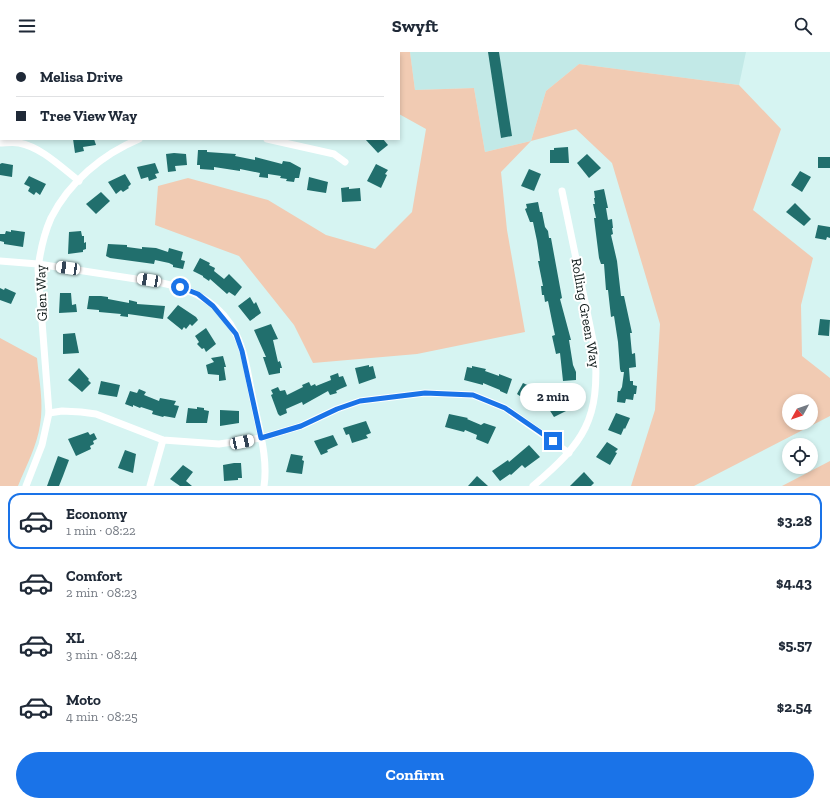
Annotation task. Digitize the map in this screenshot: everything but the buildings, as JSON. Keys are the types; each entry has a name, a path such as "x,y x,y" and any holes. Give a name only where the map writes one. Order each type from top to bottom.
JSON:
{"street":[{"name":"Glen Way","path":"26,486 42,445 49,413 38,264 41,249 51,218 66,195 78,181 88,170 119,148 137,140"},
{"path":"271,140 334,154 345,162"},
{"path":"0,143 19,143 37,150 56,162 78,181"},
{"name":"Rolling Green Way","path":"533,486 559,464 579,440 589,419 595,400 597,376 595,350 562,191"},
{"path":"0,261 38,264 162,282 198,294 213,306 236,334 242,351 261,438 266,475 264,486"},
{"path":"49,413 62,411 96,414 163,440 219,444 261,438 301,426 337,409 360,401 425,393 473,395 505,408 569,453"},
{"path":"150,486 163,440"}],"shaded area":[{"path":"400,52 410,52 415,90 474,88 485,152 531,141 501,172 507,230 525,332 417,354 313,363 294,325 239,256 155,225 158,186 188,178 268,200 326,235 375,249 412,212 426,129 400,115"},
{"path":"410,52 746,52 739,85 579,64 546,91 531,141 485,152 474,88 415,90"},
{"path":"579,64 739,85 781,129 753,210 813,258 801,305 802,356 830,378 830,416 818,422 818,394 782,394 782,430 803,430 787,438 782,438 782,441 694,486 631,486 655,410 660,324 612,163 576,129 531,141 546,91"},
{"path":"0,338 37,358 41,400 39,433 18,486 0,486"},
{"path":"830,461 830,486 782,486 805,474 818,474 818,467"}],"route":[{"path":"180,287 198,294 213,306 236,334 242,351 261,438 301,426 337,409 360,401 425,393 473,395 505,408 553,441"}]}
